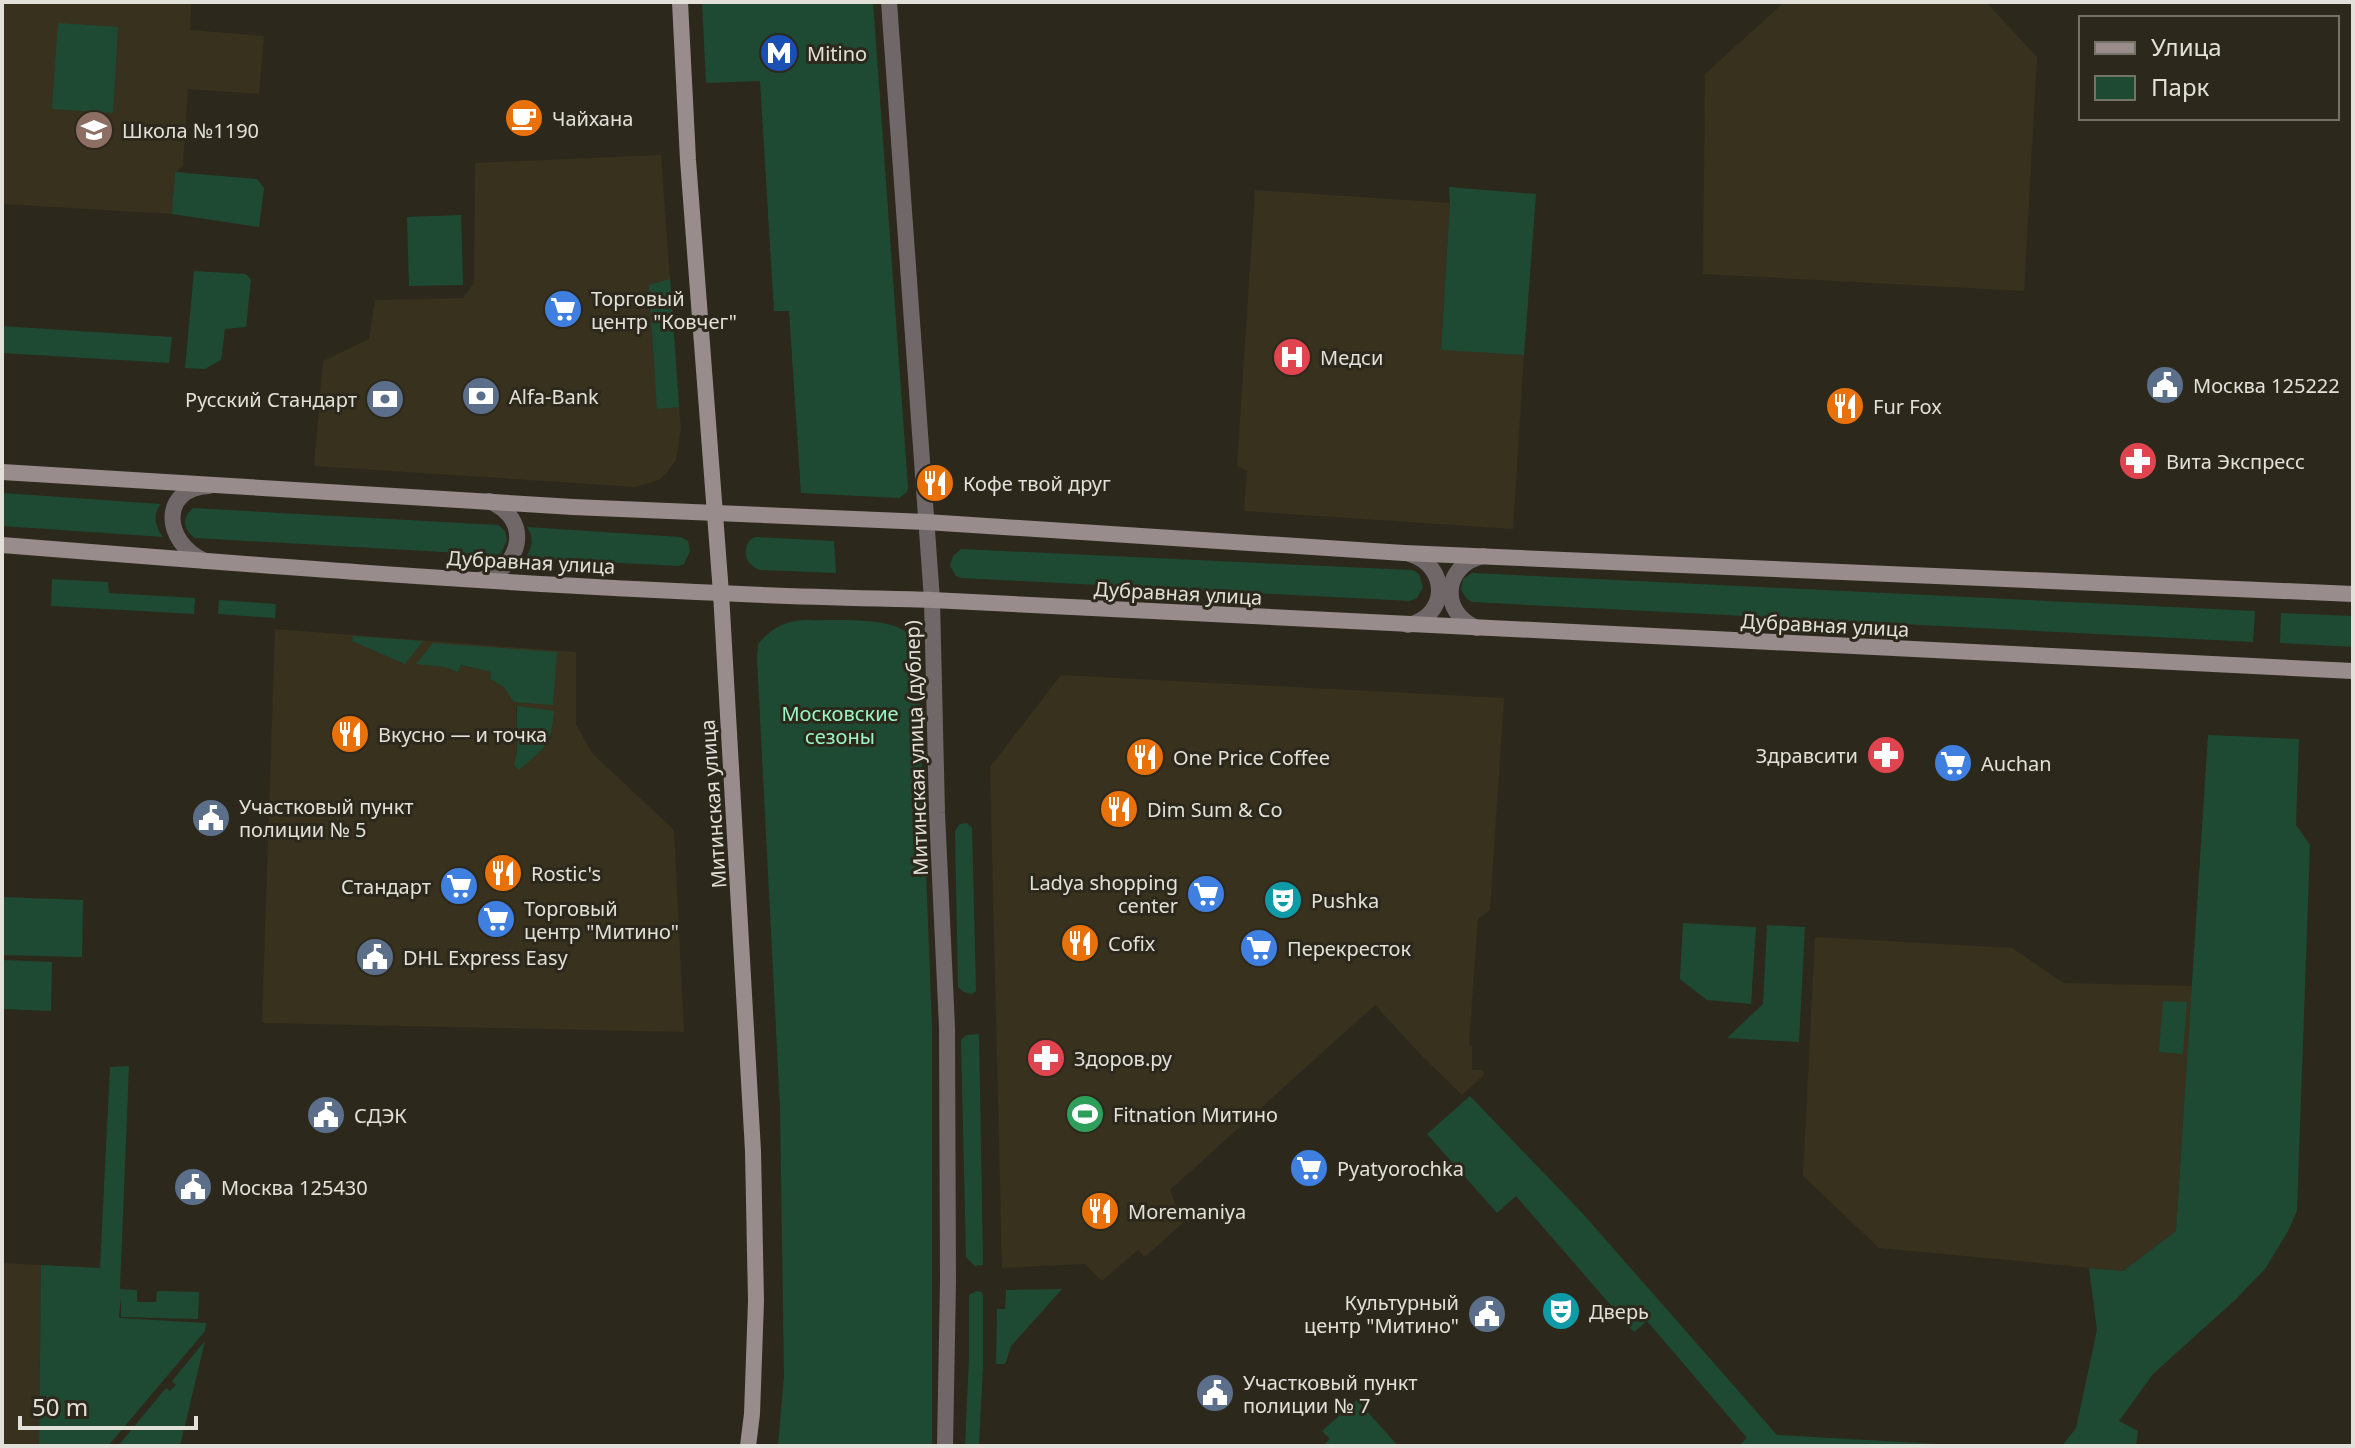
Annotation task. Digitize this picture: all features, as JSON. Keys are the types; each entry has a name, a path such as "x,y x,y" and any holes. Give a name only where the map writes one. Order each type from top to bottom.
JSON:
{"main road":[{"name":"Митинская улица","path":"680,2 688,160 721,593 753,1151 756,1301 748,1446"},
{"path":"2,472 211,486 926,522 1404,553 2353,594"},
{"name":"Дубравная улица","path":"2,545 480,580 721,593 932,600 2353,671"}],"street":[{"name":"Митинская улица (дублер)","path":"889,2 932,600 937,813 947,1027 945,1446"},
{"path":"205,561 185,550 179,542 173,518 183,496 193,489 211,486"},
{"path":"480,580 505,567 513,556 517,542 510,516 500,506 485,500"},
{"path":"1403,625 1421,621 1430,613 1437,602 1439,590 1435,572 1427,562 1404,553"},
{"path":"1489,556 1465,563 1456,573 1451,591 1454,609 1462,619 1473,626 1490,629"}],"shaded area":[{"name":"Школа №1190","path":"2,2 191,2 190,30 264,36 259,94 188,89 183,166 175,173 172,214 2,204"},
{"path":"1784,2 1986,2 2037,57 2024,291 1703,274 1705,74"},
{"path":"661,155 681,430 676,460 659,480 635,487 314,466 323,361 369,339 375,300 463,298 474,283 475,163"},
{"path":"1255,190 1450,203 1441,349 1524,355 1513,529 1244,511 1247,471 1237,466"},
{"path":"275,629 576,652 576,724 592,753 674,830 684,1032 262,1023","holes":["557,652 512,698 504,687 490,679 492,672 460,665 458,672 431,665","516,707 552,736 519,770 516,764"]},
{"path":"1061,675 1504,698 1490,910 1478,919 1469,1045 1472,1046 1472,1070 1483,1070 1484,1075 1462,1095 1375,1005 1170,1190 1183,1223 1145,1257 1138,1250 1102,1281 1085,1264 1002,1268 990,767"},
{"path":"1815,937 2012,948 2064,983 2192,986 2176,1231 2123,1271 1879,1248 1803,1176"},
{"path":"2,1263 41,1265 39,1446 2,1446"}],"green space":[{"path":"702,2 873,2 908,487 899,498 801,493 789,311 774,311 760,81 706,83"},
{"path":"58,23 118,27 113,113 52,109"},
{"path":"175,172 257,179 264,188 259,227 172,214"},
{"path":"1449,187 1536,194 1524,355 1441,350"},
{"path":"461,215 463,285 409,286 407,217"},
{"path":"194,271 246,274 251,280 246,327 225,329 221,360 205,369 185,368"},
{"path":"670,279 679,407 657,409 649,285"},
{"path":"2,326 172,337 169,363 2,353"},
{"path":"2,493 161,504 156,520 163,537 2,526"},
{"path":"193,508 498,525 505,531 507,540 501,553 496,555 195,538 185,524"},
{"path":"527,527 681,537 688,541 690,551 684,564 679,566 525,558 532,543"},
{"path":"756,537 834,541 836,573 760,570 751,565 746,557 748,544"},
{"path":"961,549 1412,570 1419,574 1423,587 1417,598 1410,601 961,578 950,566 953,556"},
{"path":"1472,573 2255,611 2253,642 1472,602 1461,590 1463,579"},
{"path":"52,579 108,582 109,593 195,598 194,614 51,606"},
{"path":"219,600 276,604 275,618 218,614"},
{"path":"2281,613 2353,616 2353,647 2280,643"},
{"name":"Московские сезоны","path":"805,620 892,625 911,637 917,656 932,1027 932,1446 778,1446 784,1376 780,1108 757,658 758,644 768,634 779,626"},
{"path":"353,636 423,641 405,664 352,641"},
{"path":"433,643 557,652 553,705 514,702 504,687 490,679 491,672 461,665 458,672 445,667 416,664"},
{"path":"517,706 554,711 551,732 545,745 519,770 514,765"},
{"path":"2208,735 2299,739 2296,825 2310,845 2297,1211 2265,1269 2153,1374 2119,1421 2138,1431 2136,1446 2062,1446 2076,1428 2097,1330 2089,1268 2123,1271 2176,1231"},
{"path":"967,823 972,828 976,991 972,994 958,987 955,831 960,824"},
{"path":"2,897 83,900 82,957 2,955"},
{"path":"1683,923 1756,927 1751,1004 1707,1000 1680,979"},
{"path":"1767,925 1805,927 1799,1042 1727,1038 1763,1004"},
{"path":"2,960 52,962 51,1011 2,1009"},
{"path":"2163,1001 2187,1002 2183,1054 2159,1052"},
{"path":"979,1034 983,1265 975,1266 966,1257 961,1040 966,1035"},
{"path":"129,1066 120,1289 137,1290 137,1302 156,1302 157,1291 199,1292 198,1319 121,1317 121,1295 119,1318 206,1323 205,1331 108,1446 39,1446 41,1265 100,1268 110,1067"},
{"path":"1470,1096 1584,1215 1777,1435 1974,1446 1738,1446 1747,1438 1647,1321 1634,1332 1516,1196 1497,1213 1427,1134"},
{"path":"1062,1289 1011,1346 1005,1364 996,1364 997,1309 1005,1309 1006,1290"},
{"path":"982,1292 983,1297 979,1444 965,1446 969,1295"},
{"path":"205,1341 180,1446 118,1446 166,1388 170,1391 176,1385 172,1381"},
{"path":"1357,1400 1398,1446 1323,1446 1330,1439 1322,1431"}],"place":[{"name":"Mitino","path":"779,53"},
{"name":"Чайхана","path":"524,118"},
{"name":"Школа №1190","path":"94,130"},
{"name":"Торговый центр \"Ковчег\"","path":"563,309"},
{"name":"Медси","path":"1292,357"},
{"name":"Москва 125222","path":"2165,385"},
{"name":"Alfa-Bank","path":"481,396"},
{"name":"Русский Стандарт","path":"385,399"},
{"name":"Fur Fox","path":"1845,406"},
{"name":"Вита Экспресс","path":"2138,461"},
{"name":"Кофе твой друг","path":"935,483"},
{"name":"Вкусно — и точка","path":"350,734"},
{"name":"Здравсити","path":"1886,755"},
{"name":"One Price Coffee","path":"1145,757"},
{"name":"Auchan","path":"1953,763"},
{"name":"Dim Sum & Co","path":"1119,809"},
{"name":"Участковый пункт полиции № 5","path":"211,818"},
{"name":"Rostic's","path":"503,873"},
{"name":"Стандарт","path":"459,886"},
{"name":"Ladya shopping center","path":"1206,894"},
{"name":"Pushka","path":"1283,900"},
{"name":"Торговый центр \"Митино\"","path":"496,919"},
{"name":"Cofix","path":"1080,943"},
{"name":"Перекресток","path":"1259,948"},
{"name":"DHL Express Easy","path":"375,957"},
{"name":"Здоров.ру","path":"1046,1058"},
{"name":"Fitnation Митино","path":"1085,1114"},
{"name":"СДЭК","path":"326,1115"},
{"name":"Pyatyorochka","path":"1309,1168"},
{"name":"Москва 125430","path":"193,1187"},
{"name":"Moremaniya","path":"1100,1211"},
{"name":"Дверь","path":"1561,1311"},
{"name":"Культурный центр \"Митино\"","path":"1487,1314"},
{"name":"Участковый пункт полиции № 7","path":"1215,1393"}]}
